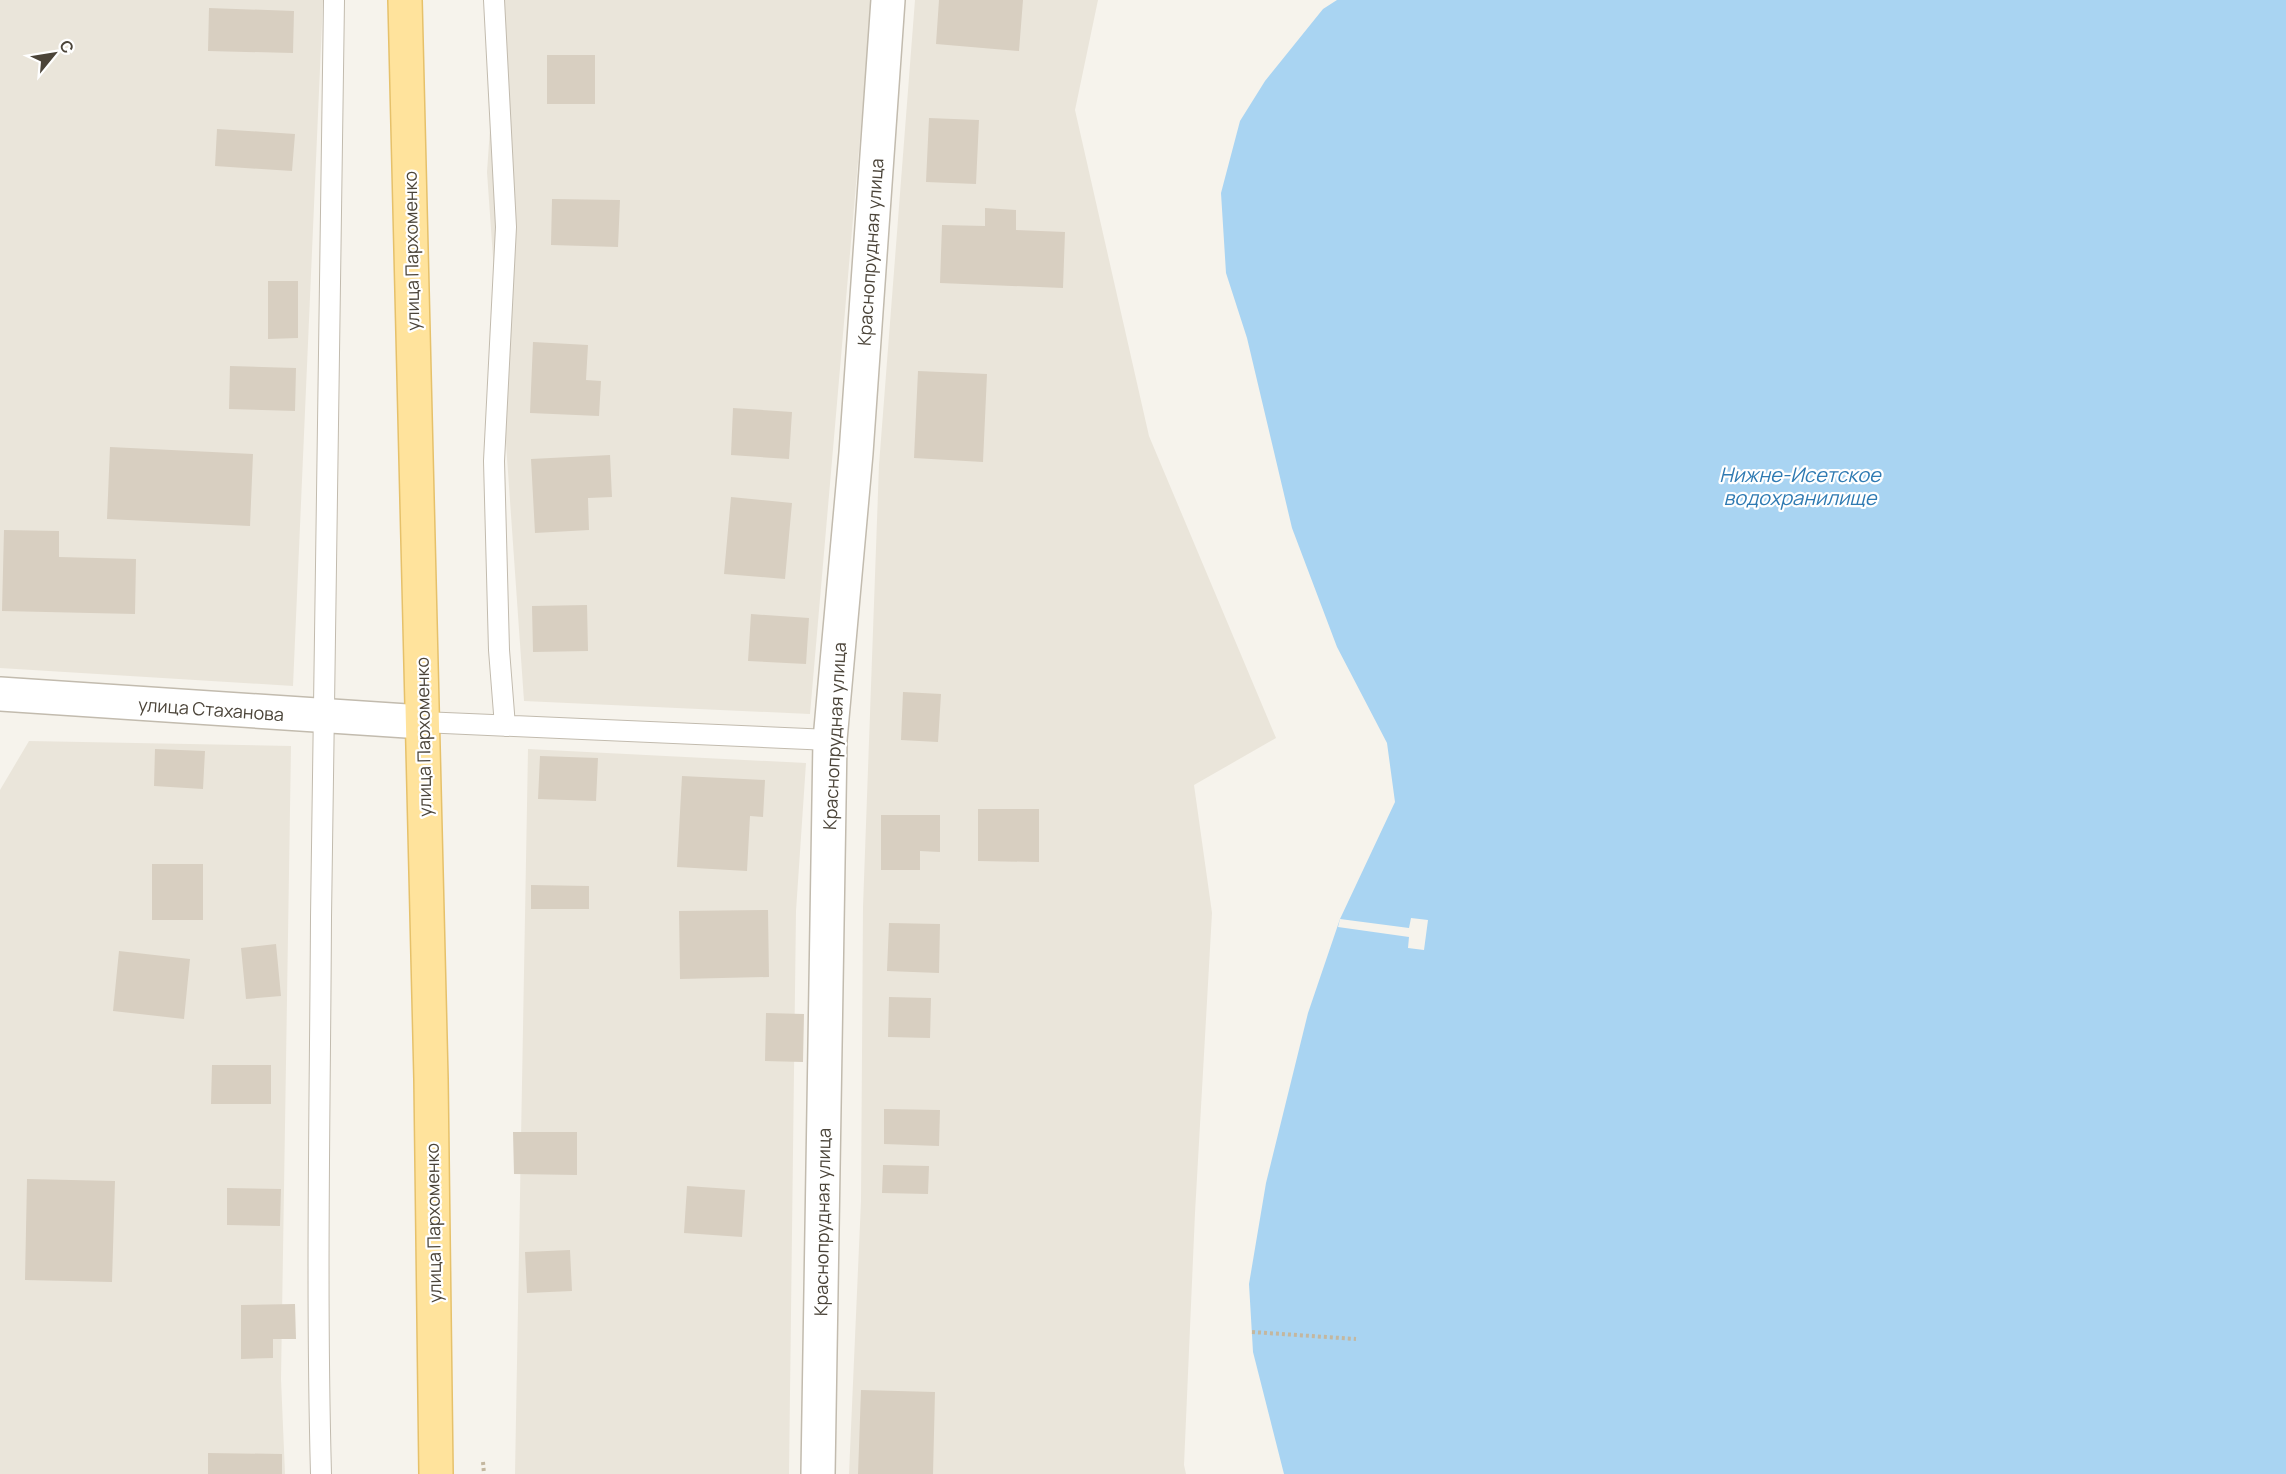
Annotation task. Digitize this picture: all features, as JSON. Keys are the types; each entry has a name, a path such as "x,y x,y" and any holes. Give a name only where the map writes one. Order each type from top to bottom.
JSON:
{"main road":[{"name":"улица Пархоменко","path":"405,0 432,1103 436,1474"}],"street":[{"name":"Краснопрудная улица","path":"818,1474 830,741 856,453 888,0"},
{"name":"улица Стаханова","path":"0,694 422,722"}],"lane":[{"path":"321,1474 318,1349 323,716 334,0"},
{"path":"494,0 506,227 494,461 499,650 505,726"},
{"path":"422,722 830,741"}],"path":[{"path":"1252,1332 1356,1339"},
{"path":"483,1462 484,1474"}],"shaded area":[{"path":"0,0 323,0 293,686 0,668"},
{"path":"499,0 872,0 810,714 524,701 487,172"},
{"path":"915,0 1098,0 1075,110 1149,436 1276,738 1194,785 1212,913 1195,1213 1184,1465 1186,1474 849,1474 861,1201 863,907 879,465"},
{"path":"29,741 291,746 281,1379 285,1474 0,1474 0,790"},
{"path":"528,749 806,763 796,911 789,1474 515,1474"}],"water":[{"name":"Нижне-Исетское водохранилище","path":"1337,0 2286,0 2286,1474 1284,1474 1253,1352 1249,1284 1266,1183 1308,1013 1340,919 1395,802 1387,743 1337,647 1292,528 1247,338 1226,273 1221,193 1240,121 1265,81 1323,9"}],"pier":[{"path":"1411,918 1428,920 1424,950 1408,948 1409,937 1338,927 1340,919 1409,928"}],"building":[{"path":"939,0 1023,0 1019,51 936,44"},
{"path":"209,8 294,11 293,53 208,51"},
{"path":"547,55 595,55 595,104 547,104"},
{"path":"929,118 979,120 976,184 926,182"},
{"path":"217,129 295,134 292,171 215,166"},
{"path":"552,199 620,200 618,247 551,245"},
{"path":"985,208 1016,210 1016,230 1065,232 1063,288 940,283 942,225 985,226"},
{"path":"268,281 298,281 298,338 268,339"},
{"path":"533,342 588,345 586,380 601,381 599,416 530,413"},
{"path":"230,366 296,368 295,411 229,409"},
{"path":"918,371 987,374 983,462 914,458"},
{"path":"733,408 792,412 789,459 731,455"},
{"path":"110,447 253,454 250,526 107,519"},
{"path":"610,455 612,497 588,498 589,530 535,533 531,459"},
{"path":"731,497 792,503 785,579 724,574"},
{"path":"4,530 59,531 59,557 136,559 135,614 2,611"},
{"path":"587,605 588,651 533,652 532,606"},
{"path":"751,614 809,618 806,664 748,661"},
{"path":"903,692 941,694 938,742 901,740"},
{"path":"155,749 205,751 203,789 154,786"},
{"path":"540,756 598,758 596,801 538,799"},
{"path":"682,776 765,780 763,817 750,816 747,871 677,867"},
{"path":"978,809 1039,809 1039,862 978,861"},
{"path":"881,815 940,815 940,852 920,851 920,870 881,870"},
{"path":"152,864 203,864 203,920 152,920"},
{"path":"531,885 589,886 589,909 531,909"},
{"path":"768,910 769,977 680,979 679,911"},
{"path":"889,923 940,924 939,973 887,971"},
{"path":"276,944 281,996 246,999 241,948"},
{"path":"119,951 190,959 184,1019 113,1011"},
{"path":"889,997 931,998 930,1038 888,1037"},
{"path":"766,1013 804,1014 803,1062 765,1061"},
{"path":"212,1065 271,1065 271,1104 211,1104"},
{"path":"884,1109 940,1110 939,1146 884,1144"},
{"path":"513,1132 577,1132 577,1175 514,1174"},
{"path":"883,1165 929,1166 928,1194 882,1193"},
{"path":"27,1179 115,1181 112,1282 25,1280"},
{"path":"687,1186 745,1190 742,1237 684,1233"},
{"path":"227,1188 281,1189 280,1226 227,1225"},
{"path":"570,1250 572,1291 527,1293 525,1252"},
{"path":"295,1304 296,1339 273,1339 273,1358 241,1359 241,1305"},
{"path":"861,1390 935,1392 933,1474 858,1474"},
{"path":"208,1453 282,1454 282,1474 208,1474"}]}
